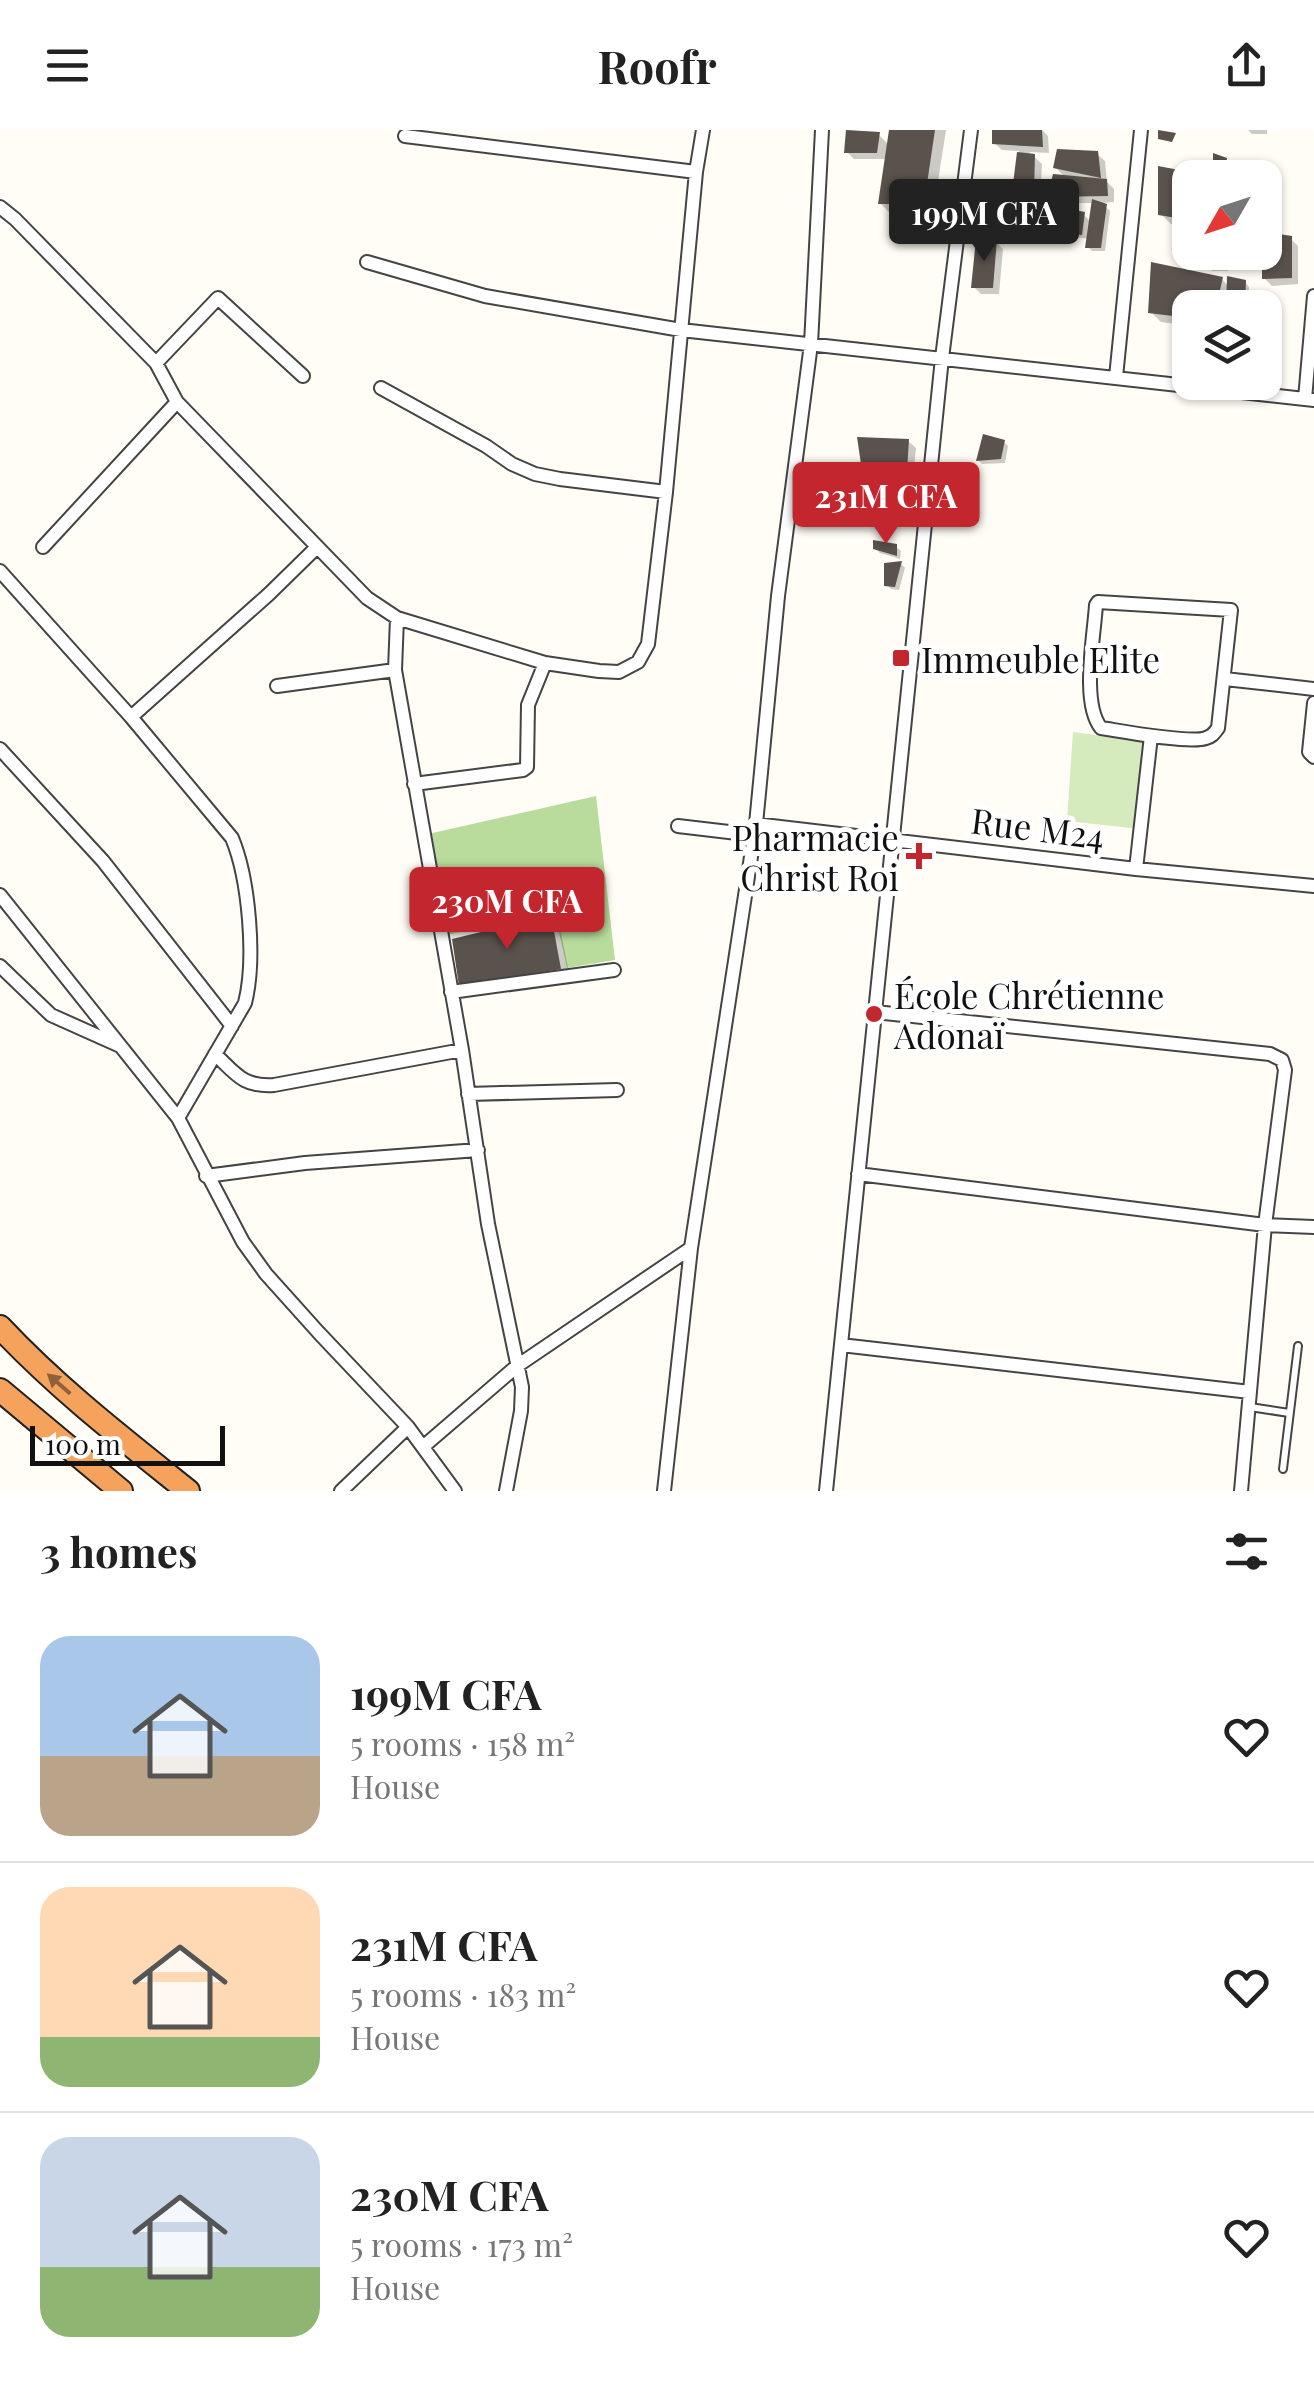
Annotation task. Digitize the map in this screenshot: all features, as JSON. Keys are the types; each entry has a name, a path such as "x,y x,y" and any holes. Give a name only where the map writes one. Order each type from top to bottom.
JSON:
{"highway":[{"path":"0,1326 29,1358 104,1424 188,1491"},
{"path":"0,1390 121,1491"}],"street":[{"path":"0,207 156,363 176,402 367,598 397,618 544,663 620,672 638,662 648,644 702,130"},
{"path":"664,1491 691,1248 755,829 778,596 811,344 822,130"},
{"path":"826,1491 942,358 971,130"},
{"path":"1116,377 1141,130"},
{"path":"405,136 696,172"},
{"path":"368,262 485,296 682,330 1309,399 1314,300"},
{"path":"156,363 218,298 303,376"},
{"path":"381,388 535,474 666,492"},
{"path":"44,547 176,402"},
{"path":"131,717 318,547"},
{"path":"0,571 131,717 232,838 240,856 250,935 250,984 245,1003 178,1118"},
{"path":"1096,603 1231,610 1225,679 1218,728 1210,737 1200,740 1151,736 1100,728 1094,719 1090,684 1096,603"},
{"path":"397,618 395,670 462,1050 488,1224 522,1387 506,1491"},
{"path":"414,784 523,770 528,705 544,663"},
{"path":"277,686 395,670"},
{"path":"1225,679 1314,689"},
{"path":"1314,702 1309,752 1314,758"},
{"path":"1136,869 1151,736"},
{"path":"0,749 102,860 232,1026"},
{"name":"Rue M24","path":"678,826 893,841 1314,886"},
{"path":"0,895 178,1118 243,1242 266,1274 408,1427 454,1491"},
{"path":"0,966 51,1015 120,1046"},
{"path":"451,992 614,970"},
{"path":"876,1012 1270,1054 1282,1060 1285,1070 1265,1224 1241,1491"},
{"path":"215,1054 244,1082 259,1086 462,1050"},
{"path":"468,1094 617,1090"},
{"path":"206,1176 305,1163 478,1150"},
{"path":"858,1174 1314,1227"},
{"path":"424,1446 517,1366 691,1248"},
{"path":"841,1346 1250,1392"},
{"path":"341,1491 408,1427"}],"lane":[{"path":"1283,1470 1298,1346"},
{"path":"1248,1407 1290,1412"}],"green space":[{"path":"1073,732 1147,742 1140,829 1067,821"},
{"path":"596,796 615,960 567,968 555,914 446,935 428,834"}],"building":[{"path":"846,130 880,132 877,153 844,153"},
{"path":"889,130 935,130 924,204 878,204"},
{"path":"992,130 1042,130 1043,147 992,144"},
{"path":"1158,130 1176,133 1172,142 1158,139"},
{"path":"1057,149 1098,151 1101,178 1053,168"},
{"path":"1017,152 1035,154 1034,192 1012,192"},
{"path":"1213,153 1227,158 1227,160 1213,160"},
{"path":"1158,166 1172,169 1172,217 1158,215"},
{"path":"1053,174 1107,179 1108,196 1047,197"},
{"path":"1092,199 1107,204 1101,248 1085,248"},
{"path":"1047,208 1058,214 1056,230 1043,231"},
{"path":"1063,208 1085,212 1082,235 1063,233"},
{"path":"1282,235 1292,236 1292,278 1262,279 1262,270 1282,270"},
{"path":"976,239 997,239 993,288 971,288"},
{"path":"1151,262 1172,266 1172,270 1223,277 1220,290 1172,290 1172,316 1148,313"},
{"path":"1227,276 1246,280 1246,290 1227,290"},
{"path":"983,434 1005,440 1001,459 976,461"},
{"path":"857,437 909,439 907,471 861,464"},
{"path":"873,540 897,544 897,556 873,549"},
{"path":"902,561 895,587 884,586 884,563"},
{"path":"551,915 561,969 459,986 452,939"}],"place":[{"name":"Immeuble Elite","path":"901,658"},
{"name":"Pharmacie Christ Roi","path":"919,856"},
{"name":"École Chrétienne Adonaï","path":"874,1014"}]}
